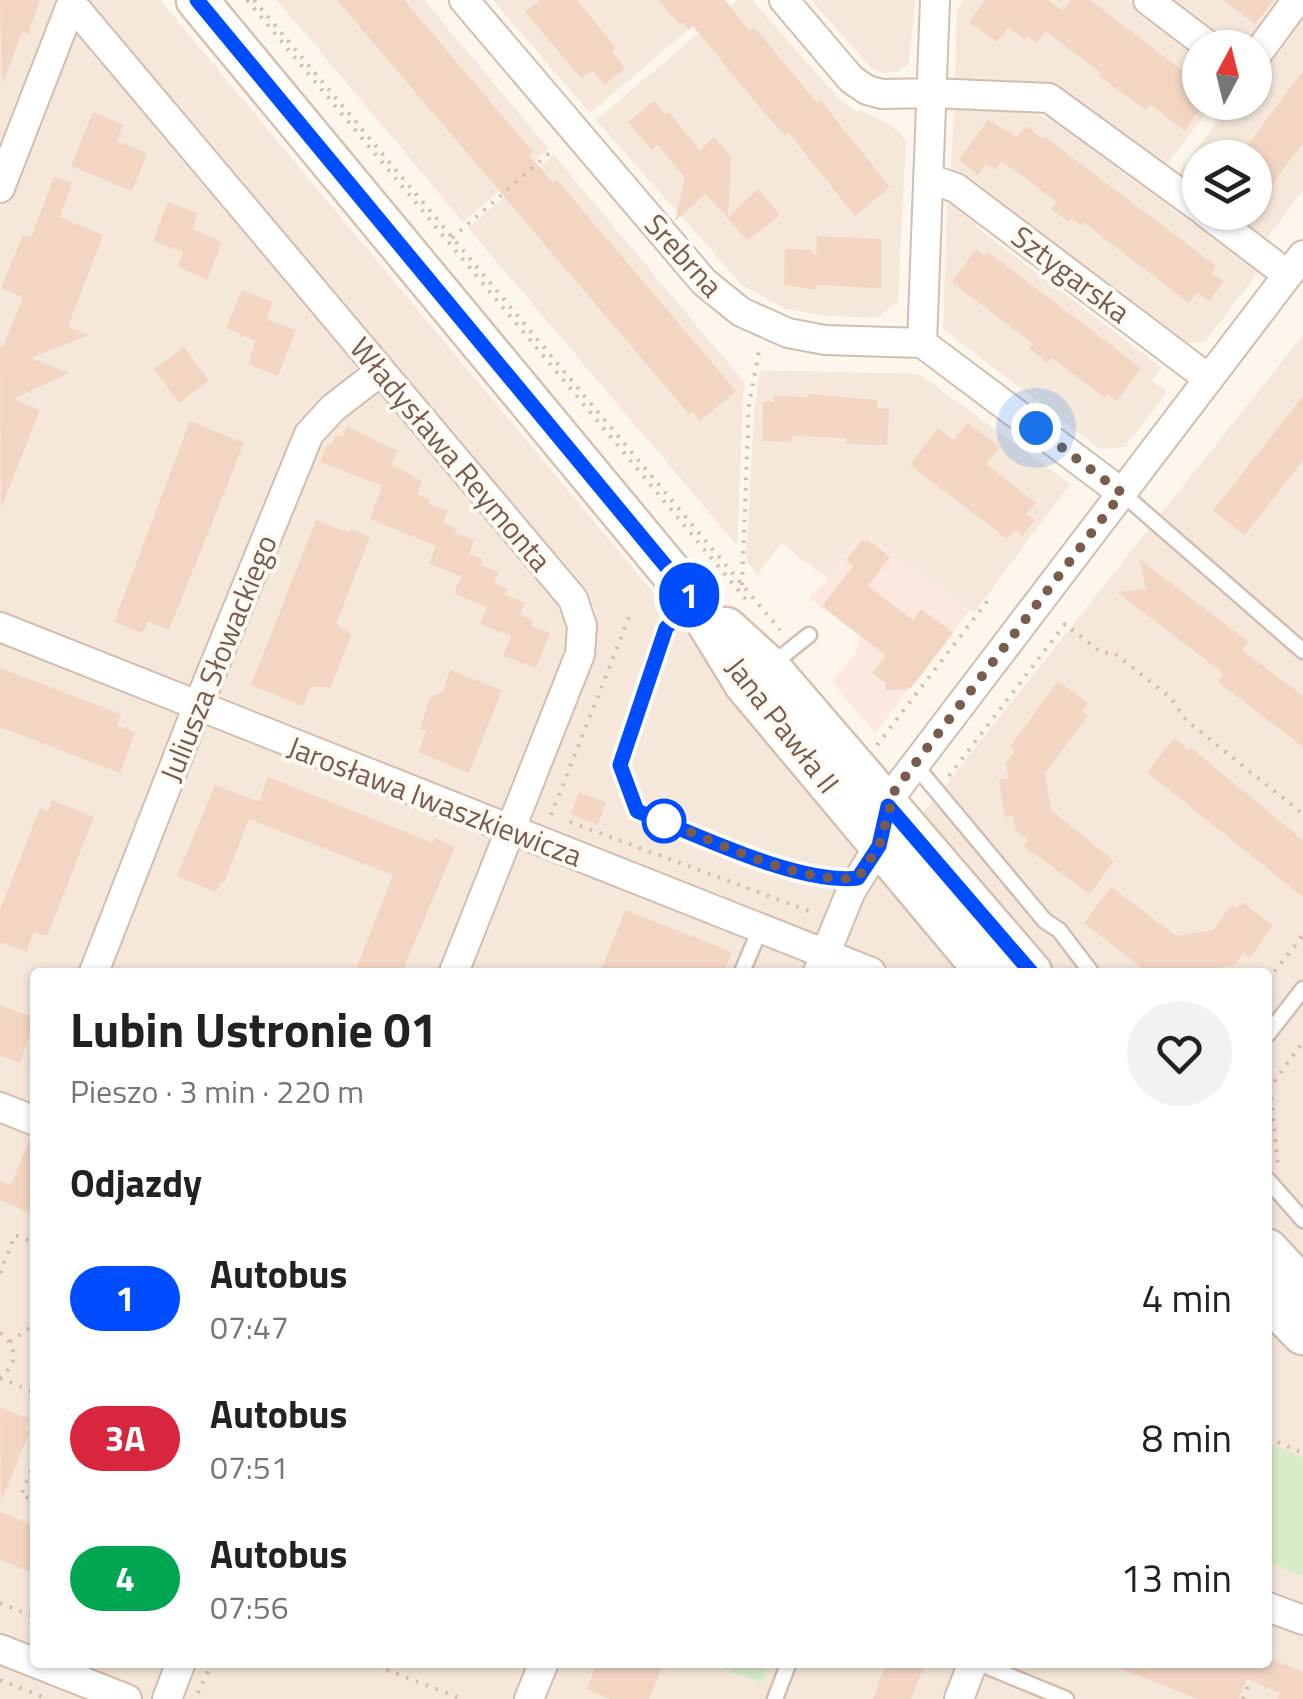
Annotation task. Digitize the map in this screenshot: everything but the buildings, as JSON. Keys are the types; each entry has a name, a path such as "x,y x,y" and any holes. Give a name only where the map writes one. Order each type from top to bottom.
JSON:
{"street":[{"name":"Jana Pawła II","path":"197,0 693,599 868,862 982,968"},
{"name":"Srebrna","path":"464,0 704,282 736,310 766,325 811,338 922,343"},
{"path":"784,0 858,85 882,94 1035,96 1057,102 1182,194"},
{"path":"935,0 922,343 1122,493"},
{"path":"1148,0 1187,30"},
{"path":"1272,34 1297,0"},
{"path":"0,188 72,2"},
{"name":"Władysława Reymonta","path":"72,2 573,599 582,626 580,654 456,968"},
{"name":"Sztygarska","path":"928,178 954,186 1209,379"},
{"path":"822,963 902,784 1209,379 1298,272 1234,230"},
{"name":"Juliusza Słowackiego","path":"96,968 309,434 333,408 380,371"},
{"name":"Jana Pawła II","path":"693,599 784,656 902,784 1028,968"},
{"name":"Jarosława Iwaszkiewicza","path":"0,628 760,929 822,963 850,968"},
{"path":"0,1106 30,1119"},
{"path":"1272,1254 1303,1288"},
{"path":"1272,1302 1303,1334"},
{"path":"1272,1608 1303,1620"},
{"path":"0,1649 30,1661"},
{"path":"48,1668 127,1699"},
{"path":"167,1699 179,1668"},
{"path":"529,1699 542,1668"},
{"path":"958,1699 971,1668"}],"lane":[{"path":"1122,493 1303,650"},
{"path":"693,599 666,628 620,765 637,811 801,874 836,880 868,862"},
{"path":"784,656 810,635"},
{"path":"902,784 937,791 1088,968"},
{"path":"744,968 760,929"},
{"path":"1272,1029 1303,989"},
{"path":"1272,1184 1303,1220"},
{"path":"775,1699 786,1668"},
{"path":"989,1668 1066,1699"}],"path":[{"path":"246,0 784,656"},
{"path":"254,0 742,585 784,656"},
{"path":"452,238 575,130"},
{"path":"742,585 750,389 766,325"},
{"path":"902,784 865,747 992,596"},
{"path":"937,791 1065,624 1102,653 1114,653 1171,698 1187,721 1303,814"},
{"path":"1272,975 1303,936"},
{"path":"1272,1084 1303,1042"},
{"path":"1272,1113 1281,1194"},
{"path":"1272,1148 1276,1147"},
{"path":"0,1273 15,1235 30,1241"},
{"path":"10,1342 30,1328"},
{"path":"0,1333 10,1342 14,1356 0,1378 30,1391"},
{"path":"1272,1440 1303,1453"},
{"path":"0,1603 30,1615"},
{"path":"382,1668 462,1699"},
{"path":"0,1680 48,1699"},
{"path":"1243,1699 1250,1681"}],"shaded area":[{"path":"0,0 160,0 966,968 30,968 30,1668 1272,1668 1272,1316 1303,1347 1303,1699 0,1699"},
{"path":"277,0 424,0 549,149 463,222"},
{"path":"493,0 723,0 590,113"},
{"path":"738,0 752,0 839,99 857,112 861,110 892,126 906,140 898,301 877,318 826,316 786,309 742,285 596,120"},
{"path":"811,0 915,0 909,63 898,72 883,73 871,68"},
{"path":"964,0 1128,0 1182,41 1182,120 1201,120 1164,168 1054,87 960,81 955,77 957,9"},
{"path":"1166,0 1283,0 1261,30 1206,30"},
{"path":"1303,7 1303,190 1264,242 1248,230 1272,230 1272,140 1204,140 1218,120 1272,120 1272,48"},
{"path":"954,106 1024,107 1048,117 1182,216 1182,230 1201,230 1258,272 1205,342 1180,343 951,169"},
{"path":"554,155 744,382 737,545 468,228"},
{"path":"957,199 980,216 975,226 1162,368 1152,381 1167,392 1125,447 1100,449 943,329 947,205"},
{"path":"1303,335 1303,1270 1272,1235 1272,968 1044,968 917,821"},
{"path":"760,370 919,374 1070,484 974,613 863,531 828,579 781,543 757,575 746,559"},
{"path":"863,531 969,610 875,733 832,682 857,652 860,636 809,598"}],"green space":[{"path":"1272,1445 1303,1457 1303,1576 1272,1564"},
{"path":"722,1668 767,1668 762,1683"}],"bus line":[{"name":"1","path":"197,0 693,599 666,628 620,765 637,811 801,874 836,880 858,878 879,846 888,806 1028,968"}],"route":[{"path":"664,821 661,820 801,874 836,880 858,878 879,846 895,790 1122,493 1036,428"}]}
